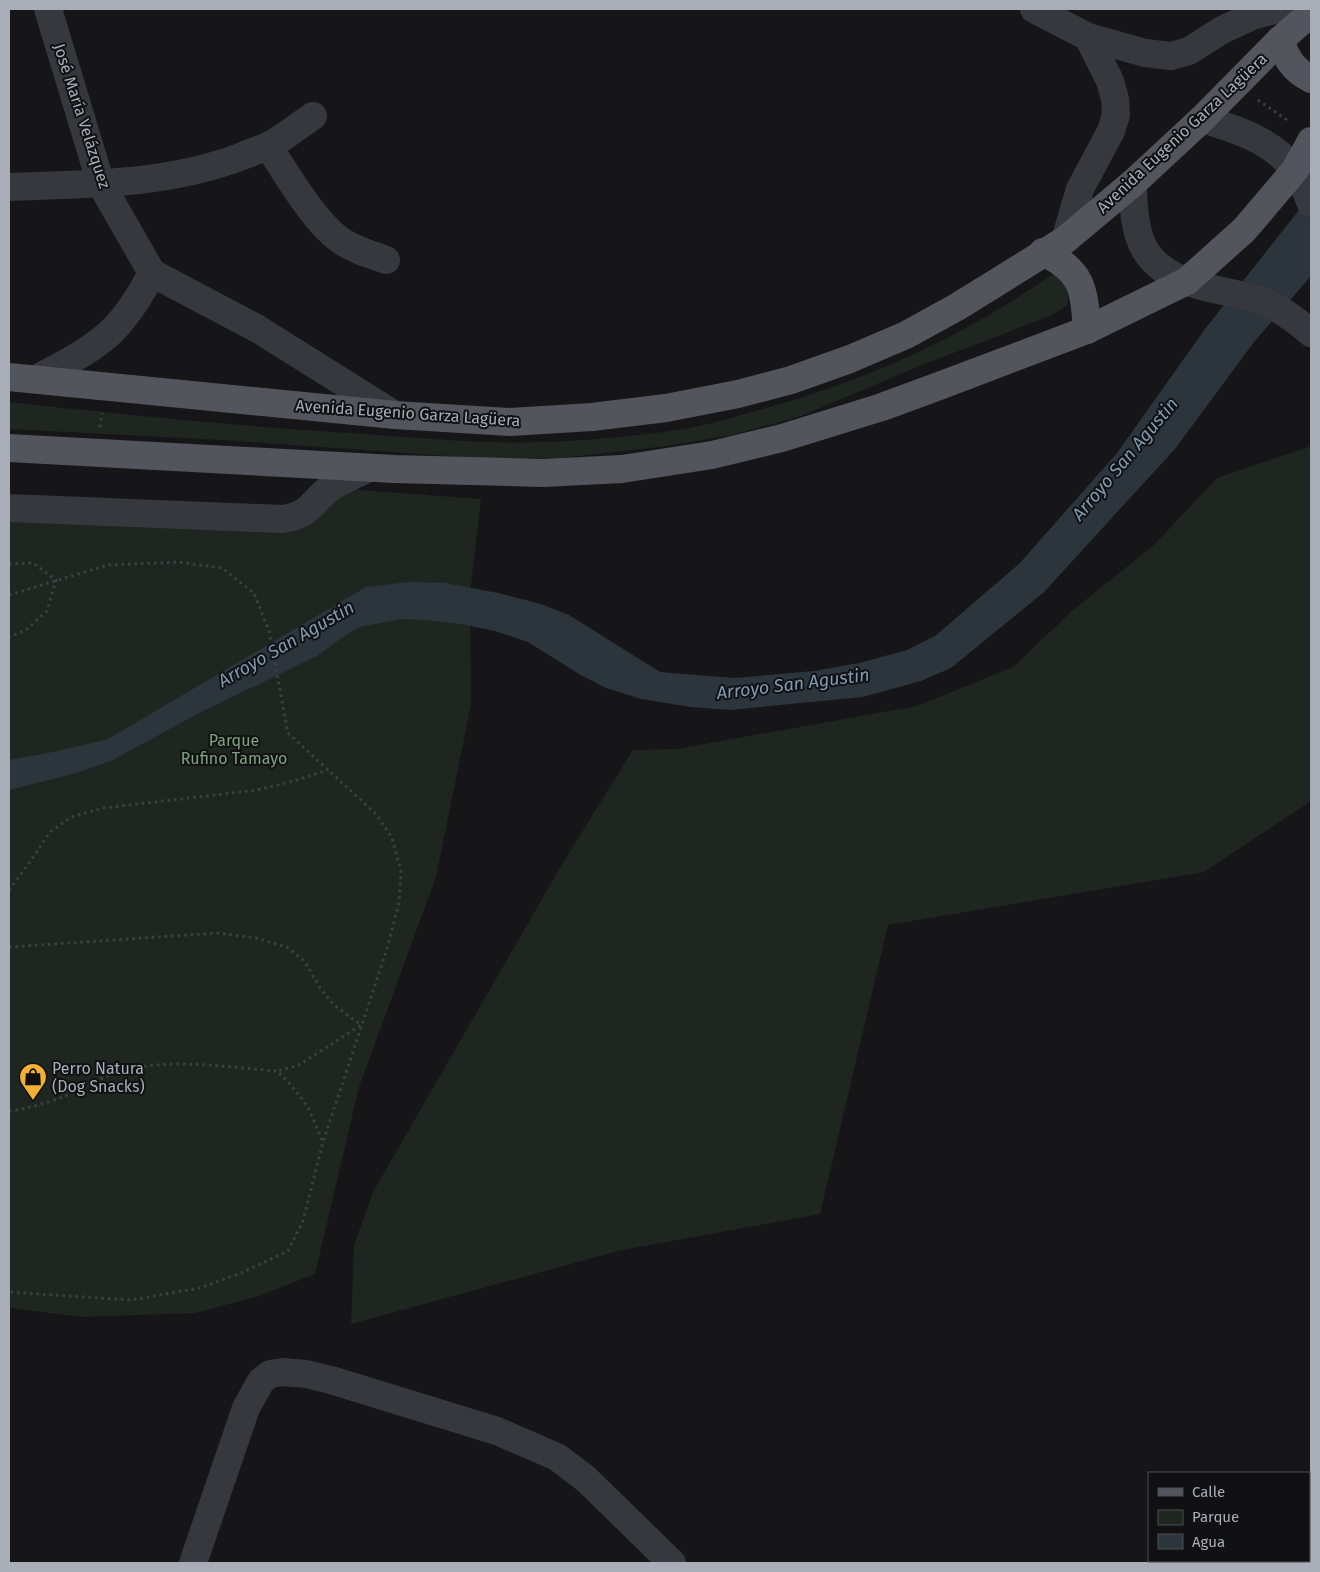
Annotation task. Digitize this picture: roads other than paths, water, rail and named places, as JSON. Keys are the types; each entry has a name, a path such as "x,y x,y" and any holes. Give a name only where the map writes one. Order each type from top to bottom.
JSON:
{"main road":[{"name":"Avenida Eugenio Garza Lagüera","path":"9,377 395,415 510,422 592,417 666,408 738,394 799,377 850,359 906,335 957,307 1054,246 1133,183 1202,119 1280,40 1311,13"},
{"path":"1280,40 1291,65 1311,79"},
{"path":"9,448 369,468 542,473 622,469 712,455 782,438 882,407 1086,330 1187,281 1244,230 1295,170 1311,141"},
{"path":"1054,246 1061,260 1073,271 1080,286 1085,302 1086,330"}],"street":[{"name":"José María Velázquez","path":"48,9 101,184 152,273"},
{"path":"1034,9 1088,37 1161,56 1180,55 1189,52 1222,30 1252,16 1278,9"},
{"path":"1054,246 1080,189 1111,130 1116,115 1115,98 1110,81 1088,37"},
{"path":"9,186 101,184 155,178 194,171 268,146 313,116"},
{"path":"1202,119 1248,134 1272,147 1295,170 1311,204"},
{"path":"268,146 322,224 339,240 355,249 386,260"},
{"path":"1133,183 1133,212 1136,230 1144,249 1156,264 1187,281 1263,301 1288,314 1311,333"},
{"path":"36,379 87,350 111,332 139,297 152,273 258,329 395,415"},
{"path":"9,508 282,519 295,517 309,510 330,488 369,468"},
{"path":"193,1563 246,1408 254,1391 261,1381 270,1374 283,1372 306,1374 331,1380 469,1422 497,1431 557,1457 586,1478 672,1563"}],"water":[{"name":"Arroyo San Agustin","path":"1311,195 1311,276 1254,342 1175,449 1044,592 951,668 921,681 863,697 730,710 691,707 641,699 606,688 579,674 528,642 495,631 461,624 402,619 359,627 317,656 201,712 111,761 73,774 9,790 9,760 108,739 366,587 409,582 445,583 498,593 541,604 569,615 660,672 735,678 814,671 859,663 907,650 935,636 1019,564 1117,453 1205,329"}],"place":[{"name":"Perro Natura (Dog Snacks)","path":"33,1101"}],"park label":[{"name":"Parque Rufino Tamayo","path":"234,749"}]}
